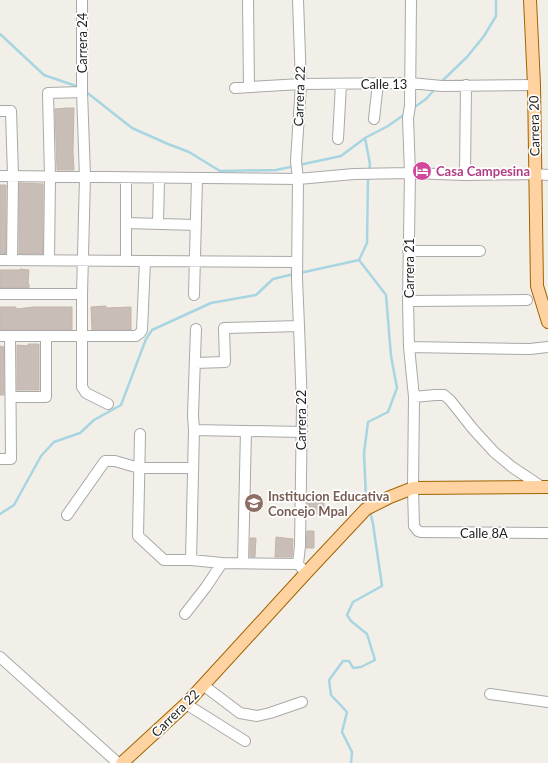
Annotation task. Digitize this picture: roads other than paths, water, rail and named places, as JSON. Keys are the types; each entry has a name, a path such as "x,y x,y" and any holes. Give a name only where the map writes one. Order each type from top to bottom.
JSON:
{"main road":[{"name":"Carrera 20","path":"530,0 534,85 537,286 548,322"},
{"path":"302,568 370,507 413,488 545,487"},
{"name":"Carrera 22","path":"122,763 186,704 302,568"}],"street":[{"name":"Carrera 24","path":"82,0 82,89 85,177 81,336 82,381 84,391 90,396 108,404"},
{"path":"248,0 249,87"},
{"name":"Carrera 22","path":"298,0 301,84 297,164 297,279 302,432 300,546 302,568"},
{"name":"Carrera 21","path":"411,0 410,106 408,118 410,173 408,302 409,347 414,397 414,526 421,532"},
{"path":"374,119 378,83"},
{"name":"Calle 13","path":"235,88 301,84 378,83 439,85 534,85"},
{"path":"338,139 341,84"},
{"path":"465,175 466,85"},
{"path":"48,260 50,177 48,92 82,89"},
{"path":"0,111 11,111 14,176 12,260"},
{"path":"0,176 298,179 354,174 410,173 465,175 548,175"},
{"path":"126,178 126,261"},
{"path":"158,224 159,178"},
{"path":"194,295 197,178"},
{"path":"126,224 196,225"},
{"path":"408,251 480,252"},
{"path":"0,260 195,261 297,265"},
{"path":"0,459 11,459 10,397 5,336 136,336 142,330 145,261"},
{"path":"0,294 82,294"},
{"path":"408,302 526,300"},
{"path":"195,363 225,362 224,328 299,326"},
{"path":"191,560 196,329"},
{"path":"10,397 46,396 46,336"},
{"path":"409,347 530,349 548,347"},
{"path":"414,397 444,395 450,400 494,452 512,467 545,487"},
{"path":"194,430 302,432"},
{"path":"243,563 246,431"},
{"path":"140,434 138,536 164,560 243,563 302,568"},
{"path":"67,515 105,461 115,461 139,468 193,468"},
{"name":"Calle 8A","path":"421,532 548,533"},
{"path":"185,614 222,563"},
{"path":"0,657 118,763"},
{"path":"203,685 240,713 256,716 270,713 302,702"},
{"path":"490,694 548,702"},
{"path":"186,704 245,741"}],"waterway":[{"path":"441,82 467,57 484,36 496,16 496,0"},
{"path":"0,34 44,75 79,87"},
{"path":"412,109 426,99 435,89"},
{"path":"85,91 132,128 189,152 220,171 276,170 295,166"},
{"path":"299,165 341,156 365,138 388,126 405,114"},
{"path":"365,138 370,164 369,172"},
{"path":"359,260 367,243 368,177"},
{"path":"359,260 386,295 391,356 397,388 388,412 368,422 364,453 366,498 368,504"},
{"path":"300,273 359,260"},
{"path":"0,514 14,505 41,456 54,442 80,433 94,420 121,405 146,339 152,330 211,303 256,295 273,279 294,274"},
{"path":"351,763 352,752 342,732 347,712 331,695 329,680 343,661 349,661 353,668 361,667 375,660 367,634 351,621 347,615 353,602 382,586 370,511"}],"place":[{"name":"Casa Campesina","path":"422,171"},
{"name":"Institucion Educativa Concejo Mpal","path":"254,503"}]}
